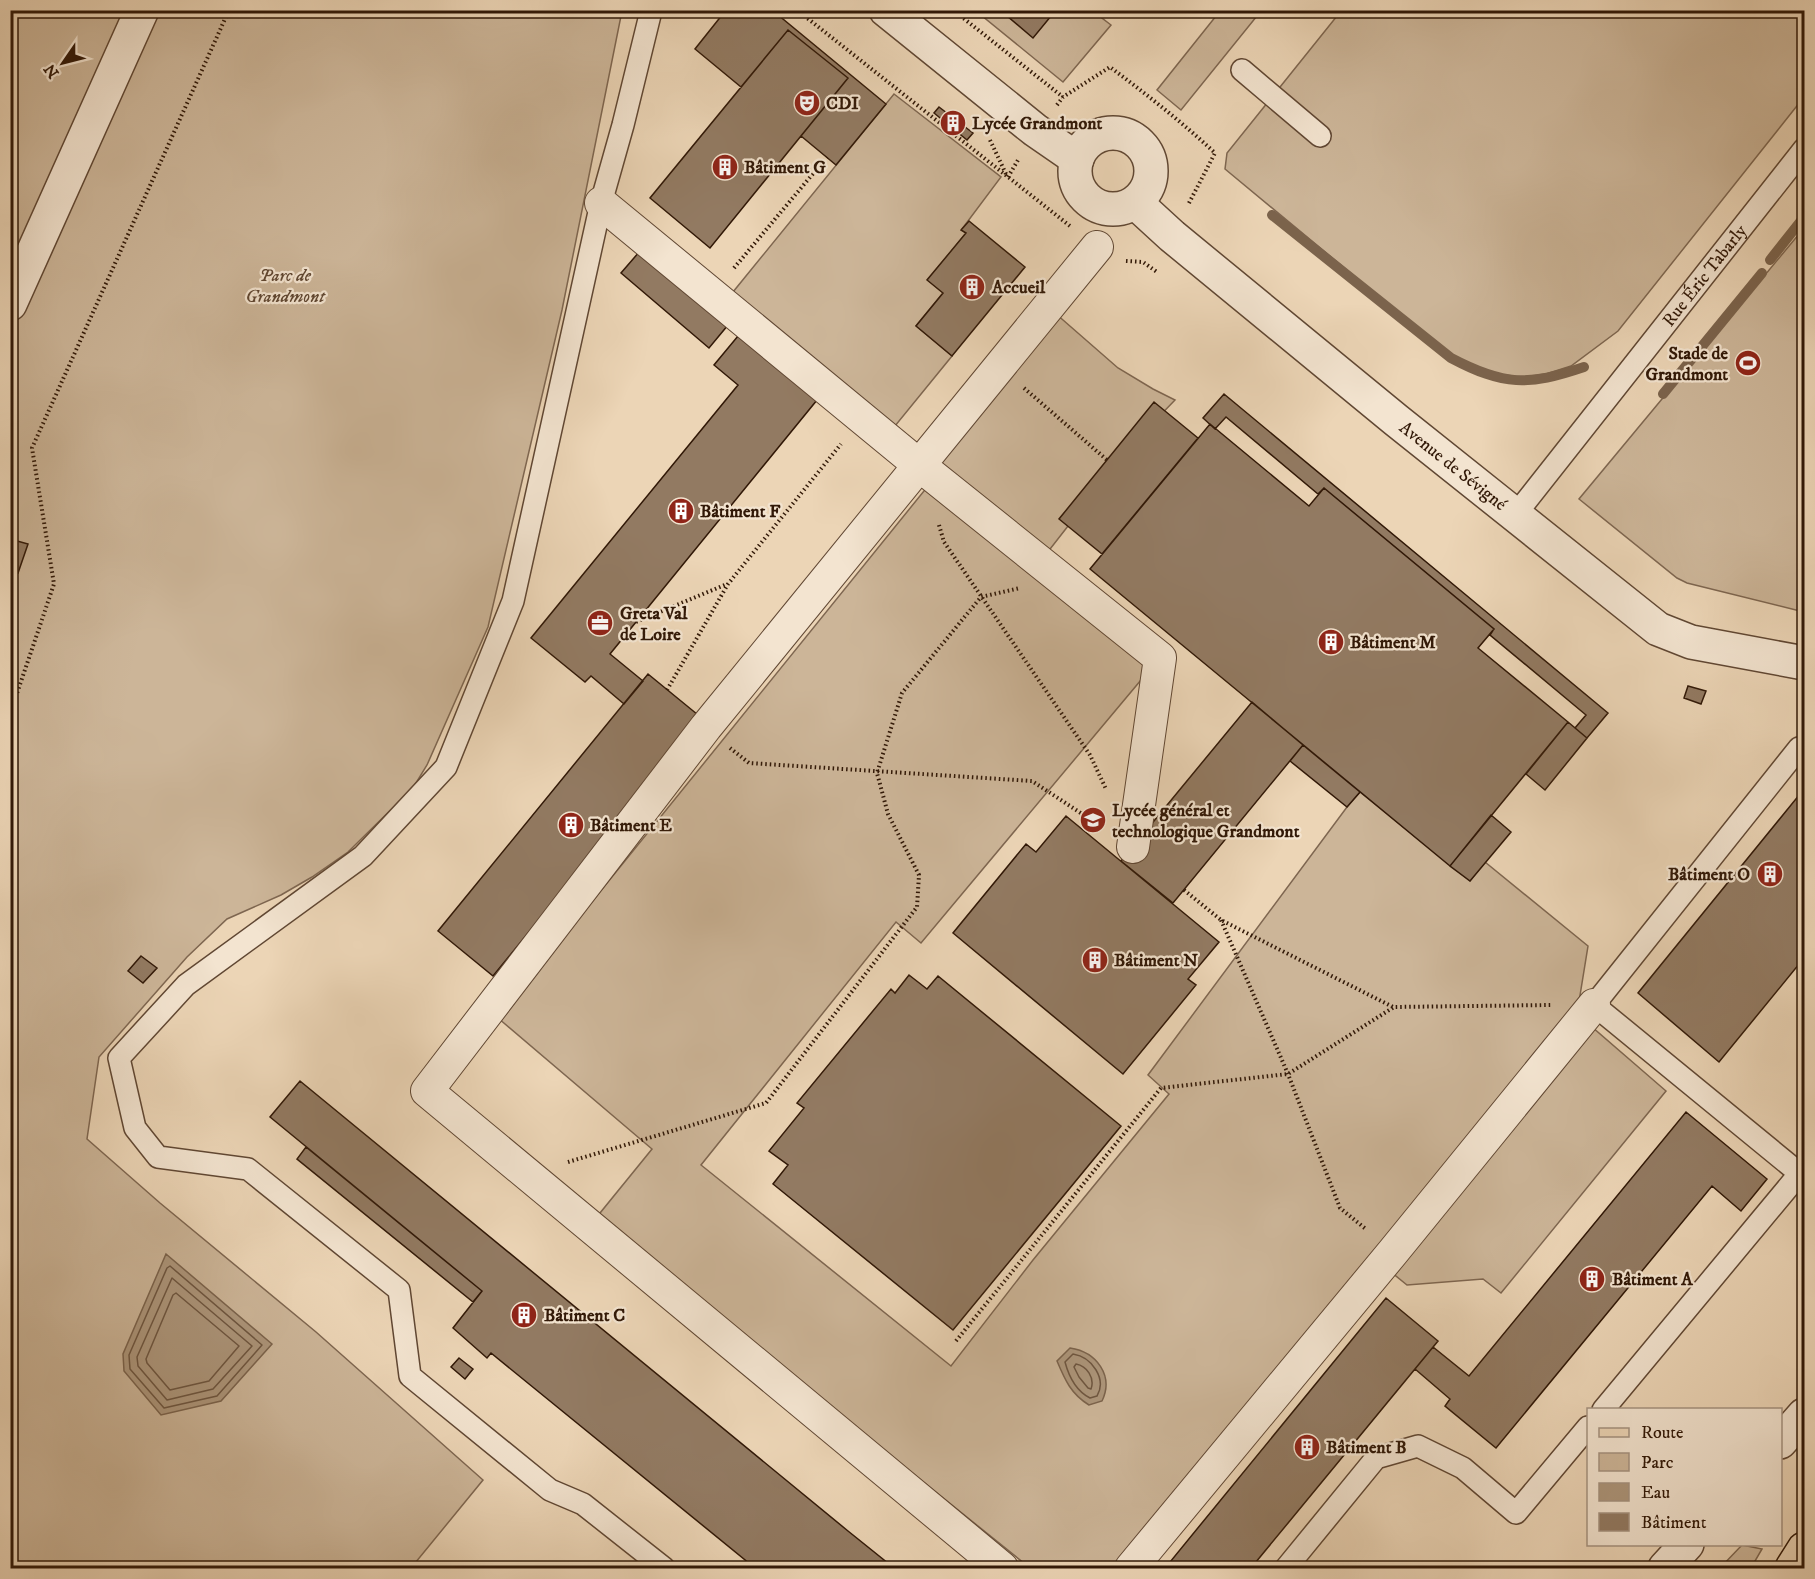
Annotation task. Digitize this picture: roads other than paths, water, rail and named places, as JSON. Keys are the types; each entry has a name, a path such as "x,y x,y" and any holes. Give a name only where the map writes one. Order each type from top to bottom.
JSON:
{"main road":[{"path":"1792,1569 1804,1549"}],"street":[{"path":"10,304 142,10"},
{"path":"886,10 1035,130 1077,159"},
{"path":"1118,133 1137,142 1145,150 1152,167 1149,186 1136,203 1113,210 1101,208 1082,193 1075,171 1077,159 1083,148 1093,139 1105,134 1118,133"},
{"path":"601,203 919,465 1160,658 1132,847"},
{"name":"Avenue de Sévigné","path":"1136,203 1172,236 1396,420 1658,629 1690,642 1804,663"},
{"path":"1002,1569 427,1091 706,727 1096,247"},
{"path":"1131,1569 1594,1005"},
{"path":"1782,1440 1804,1415"},
{"path":"1665,1569 1686,1546"}],"lane":[{"path":"649,10 650,15 623,125 601,203 513,601 446,767 363,856 186,985 119,1058 135,1128 158,1157 248,1169 399,1290 410,1376 550,1490 583,1504 664,1569"},
{"path":"1242,70 1320,136"},
{"name":"Rue Éric Tabarly","path":"1516,514 1804,149"},
{"path":"1605,1408 1802,1175 1594,1005 1799,748"},
{"path":"1286,1569 1376,1458 1418,1446 1463,1468 1516,1513 1587,1428"}],"water":[{"path":"166,1254 272,1344 221,1401 161,1415 124,1371 123,1354"},
{"path":"1070,1348 1088,1354 1101,1367 1106,1383 1102,1401 1089,1405 1069,1386 1057,1361"}],"waterway":[{"path":"1272,215 1451,358 1486,374 1516,380 1547,378 1584,367"},
{"path":"1770,260 1804,217"},
{"path":"1663,394 1762,273"}],"place":[{"name":"CDI","path":"807,103"},
{"name":"Lycée Grandmont","path":"953,123"},
{"name":"Bâtiment G","path":"725,167"},
{"name":"Accueil","path":"972,287"},
{"name":"Stade de Grandmont","path":"1748,363"},
{"name":"Bâtiment F","path":"681,511"},
{"name":"Greta Val de Loire","path":"600,623"},
{"name":"Bâtiment M","path":"1331,642"},
{"name":"Lycée général et technologique Grandmont","path":"1093,820"},
{"name":"Bâtiment E","path":"571,825"},
{"name":"Bâtiment O","path":"1770,874"},
{"name":"Bâtiment N","path":"1095,960"},
{"name":"Bâtiment A","path":"1592,1279"},
{"name":"Bâtiment C","path":"524,1315"},
{"name":"Bâtiment B","path":"1307,1447"}],"park label":[{"name":"Parc de Grandmont","path":"285,285"}]}
